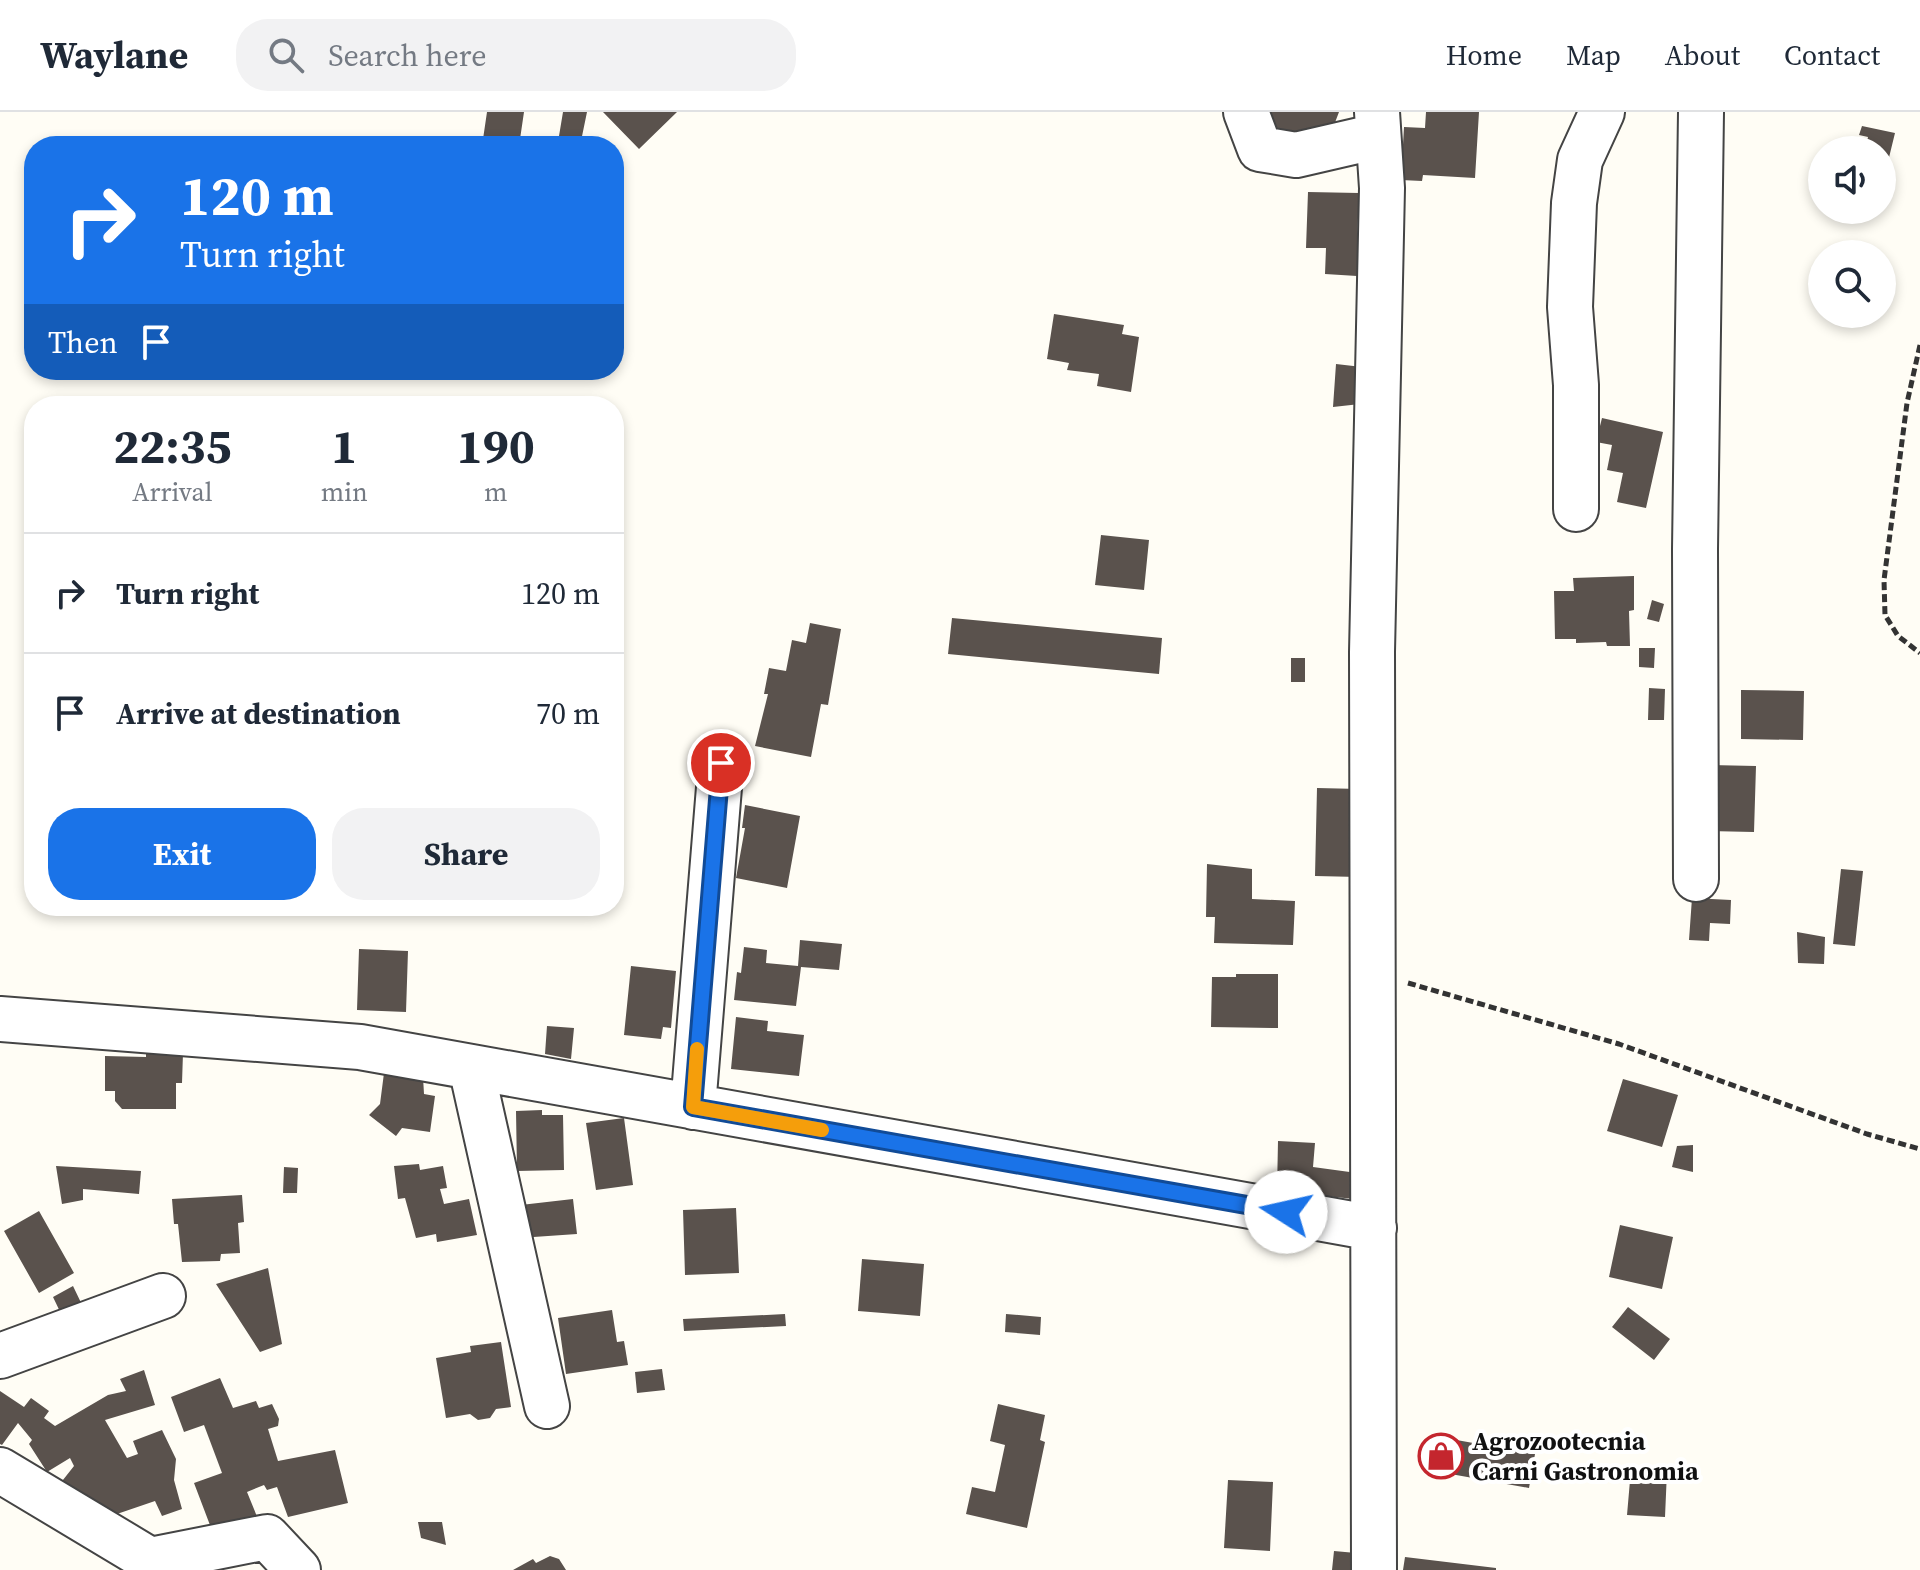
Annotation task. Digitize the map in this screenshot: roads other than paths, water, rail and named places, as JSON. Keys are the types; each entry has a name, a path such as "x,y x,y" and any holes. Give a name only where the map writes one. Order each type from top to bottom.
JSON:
{"street":[{"path":"1246,112 1260,149 1296,155 1378,124 1382,188 1372,652 1374,1570"},
{"path":"1576,509 1576,385 1570,307 1574,203 1580,160 1602,112"},
{"path":"1696,879 1695,549 1701,112"},
{"path":"693,1107 721,763"},
{"path":"0,1019 360,1047 1374,1228"},
{"path":"471,1067 547,1406"},
{"path":"0,1356 163,1296"},
{"path":"0,1470 150,1560 267,1537 298,1570"}],"place":[{"name":"Agrozootecnia Carni Gastronomia","path":"1441,1456"}]}
